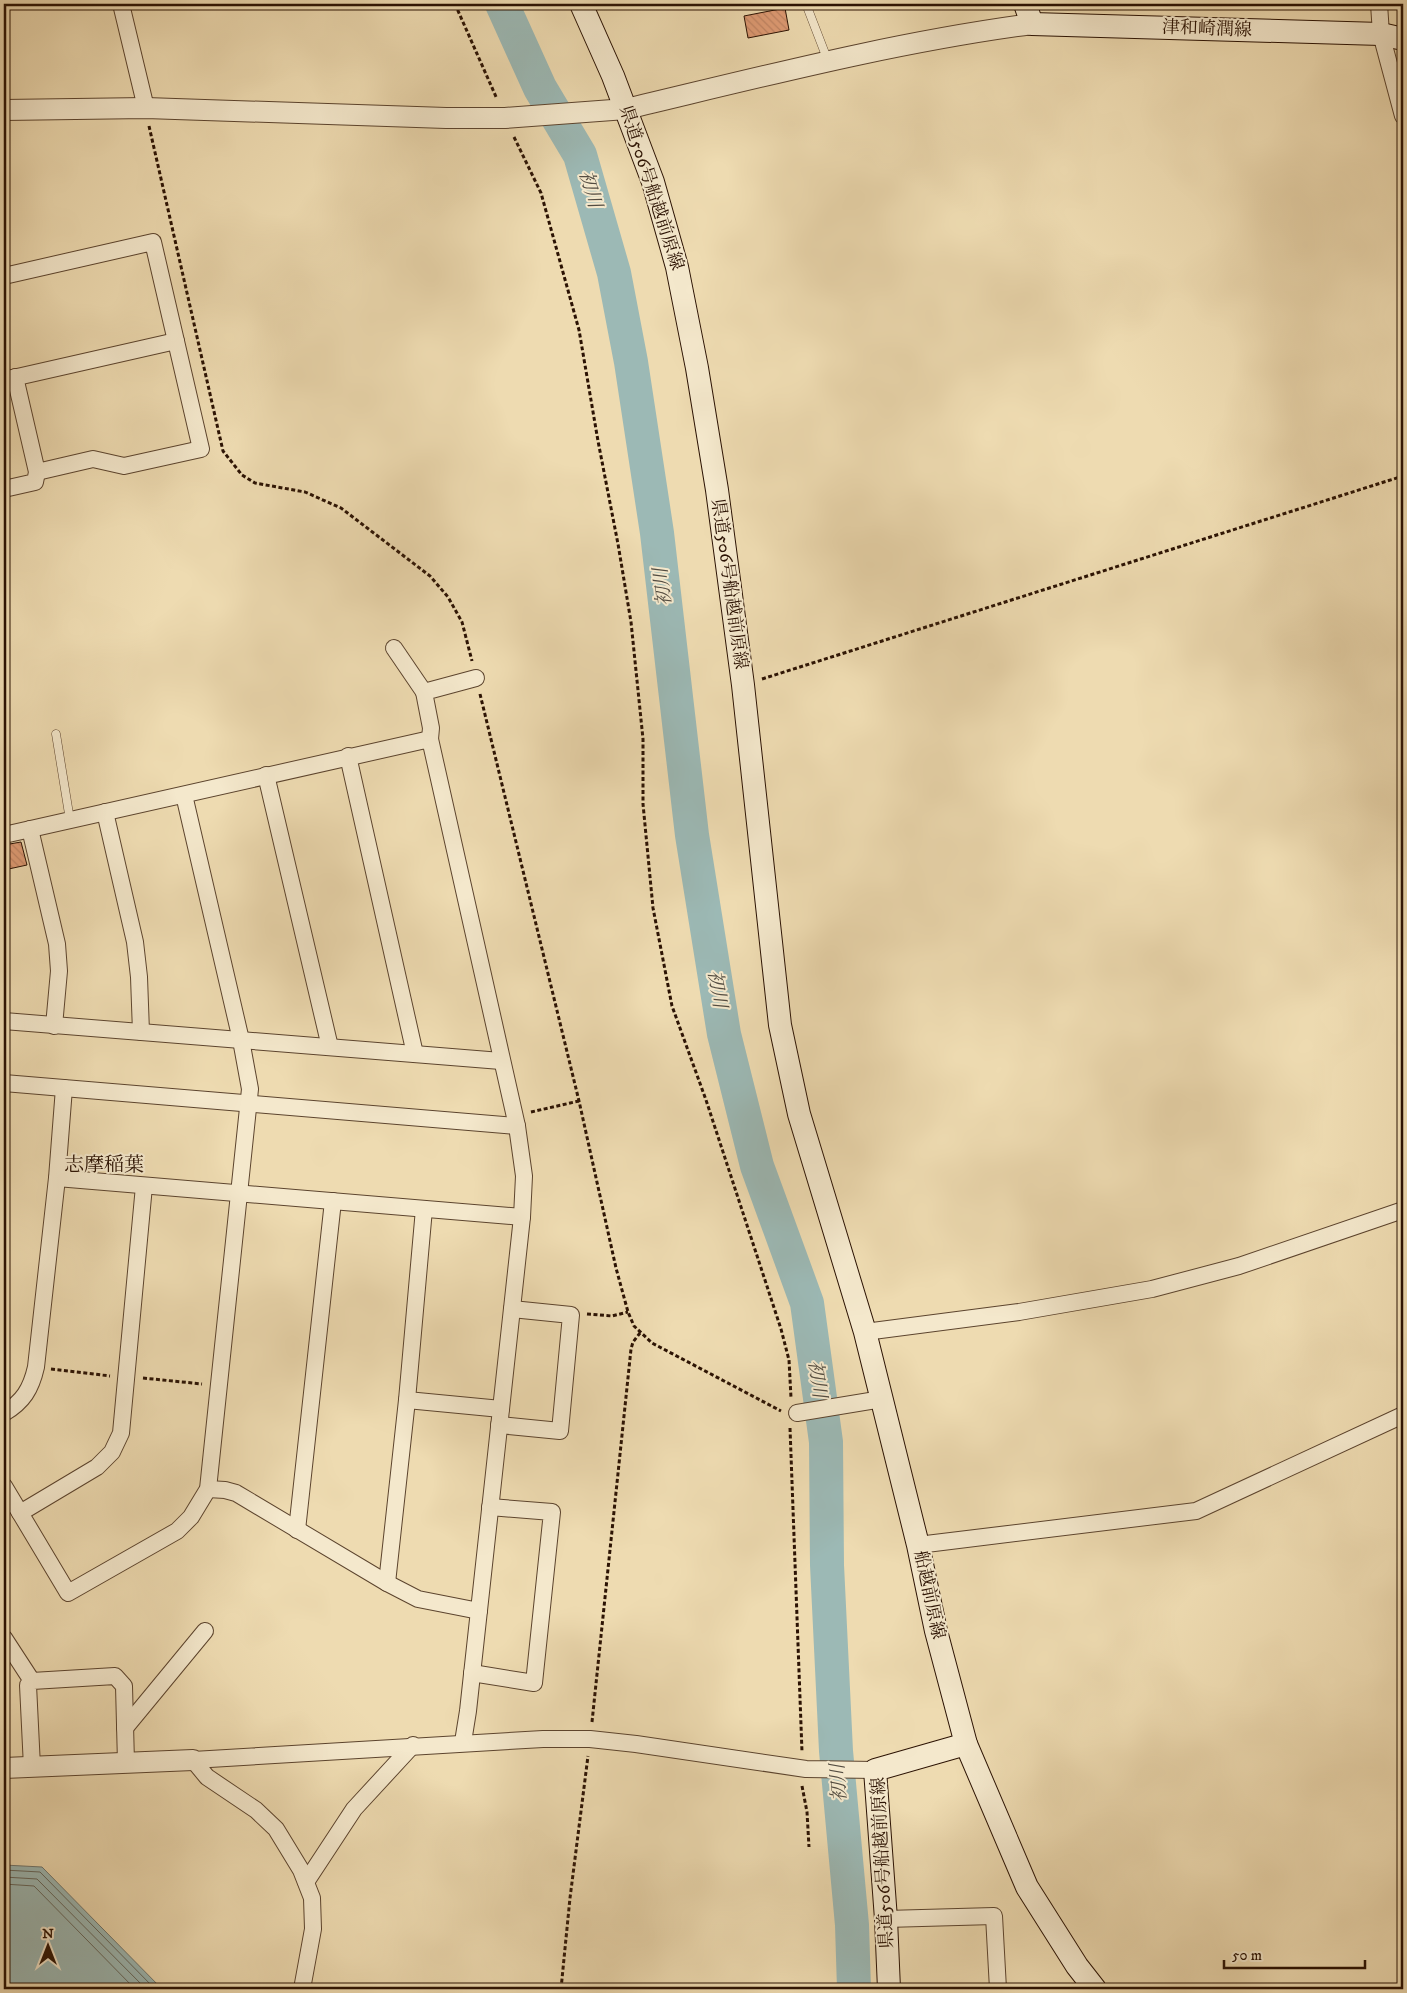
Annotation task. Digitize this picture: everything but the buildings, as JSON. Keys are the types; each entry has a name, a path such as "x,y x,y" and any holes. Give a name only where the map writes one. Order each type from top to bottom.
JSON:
{"main road":[{"name":"県道506号船越前原線","path":"580,4 626,109 653,182 679,276 697,368 717,490 743,685 780,1025 799,1114 818,1178"},
{"name":"津和崎潤線","path":"1028,14 1381,34 1403,39"},
{"name":"船越前原線","path":"818,1178 865,1332 918,1545 936,1631 966,1744 1027,1887 1095,1989"},
{"name":"県道506号船越前原線","path":"889,1989 886,1918 875,1770 966,1744"}],"street":[{"path":"121,4 146,108"},
{"path":"1379,4 1381,34 1403,116"},
{"path":"4,110 146,108 436,118 509,118 626,109 828,61 963,33 1028,14"},
{"path":"4,276 153,242 201,449 124,466 93,459 37,472"},
{"path":"4,489 35,482 37,472 9,379 176,341"},
{"path":"394,648 424,692 431,728 430,738 515,1121 524,1176 522,1217 463,1742"},
{"path":"424,692 471,680"},
{"path":"4,835 430,738"},
{"path":"348,756 415,1054"},
{"path":"266,775 330,1048"},
{"path":"4,1486 68,1593 177,1531 191,1517 208,1489 250,1089 241,1040 184,795"},
{"path":"105,812 135,942 139,977 141,1032"},
{"path":"30,829 56,944 59,971 54,1026"},
{"path":"4,1022 501,1061"},
{"path":"4,1083 249,1104 515,1121"},
{"path":"4,1413 16,1406 32,1385 36,1367 57,1178 64,1088"},
{"path":"57,1178 522,1217"},
{"path":"20,1513 97,1467 112,1452 121,1433 144,1186"},
{"path":"297,1530 333,1201"},
{"path":"387,1583 407,1400 424,1209"},
{"path":"865,1332 1019,1312 1152,1289 1239,1266 1403,1210"},
{"path":"407,1400 500,1417 560,1431 570,1315 512,1309"},
{"path":"793,1413 882,1399"},
{"path":"918,1545 1196,1511 1403,1415"},
{"path":"208,1489 226,1490 236,1494 387,1583 418,1599 479,1610"},
{"path":"472,1674 534,1682 552,1512 490,1507"},
{"path":"125,1728 204,1631"},
{"path":"4,1638 32,1681"},
{"path":"32,1767 28,1685 32,1681 115,1676 124,1686 126,1763"},
{"path":"4,1768 193,1760 543,1738 636,1744 803,1769 875,1770"},
{"path":"306,1882 354,1809 413,1745"},
{"path":"193,1760 207,1777 256,1810 276,1829 292,1852 312,1898 313,1928 302,1989"},
{"path":"886,1918 994,1916 998,1989"}],"lane":[{"path":"806,4 828,61"},
{"path":"56,734 70,820"}],"path":[{"path":"455,4 509,118 541,193 579,330 631,622 643,738 643,804 652,898 672,1006 706,1100 781,1329 789,1360 793,1413 803,1769 800,1779 807,1812 809,1847"},
{"path":"743,685 1403,476"},
{"path":"515,1121 579,1101"},
{"path":"570,1315 617,1315 628,1312 639,1335 660,1348 780,1410 793,1413"},
{"path":"561,1989 570,1898 590,1740 630,1349 639,1335"}],"water":[{"path":"4,1865 42,1867 162,1989 4,1989"}],"waterway":[{"name":"初川","path":"502,4 540,88 580,155 614,273 631,362 657,533 692,835 724,1034 757,1166 807,1303 826,1442 827,1565 836,1751 852,1925 854,1989"}],"district":[{"name":"志摩稲葉","path":"104,1165"}]}
